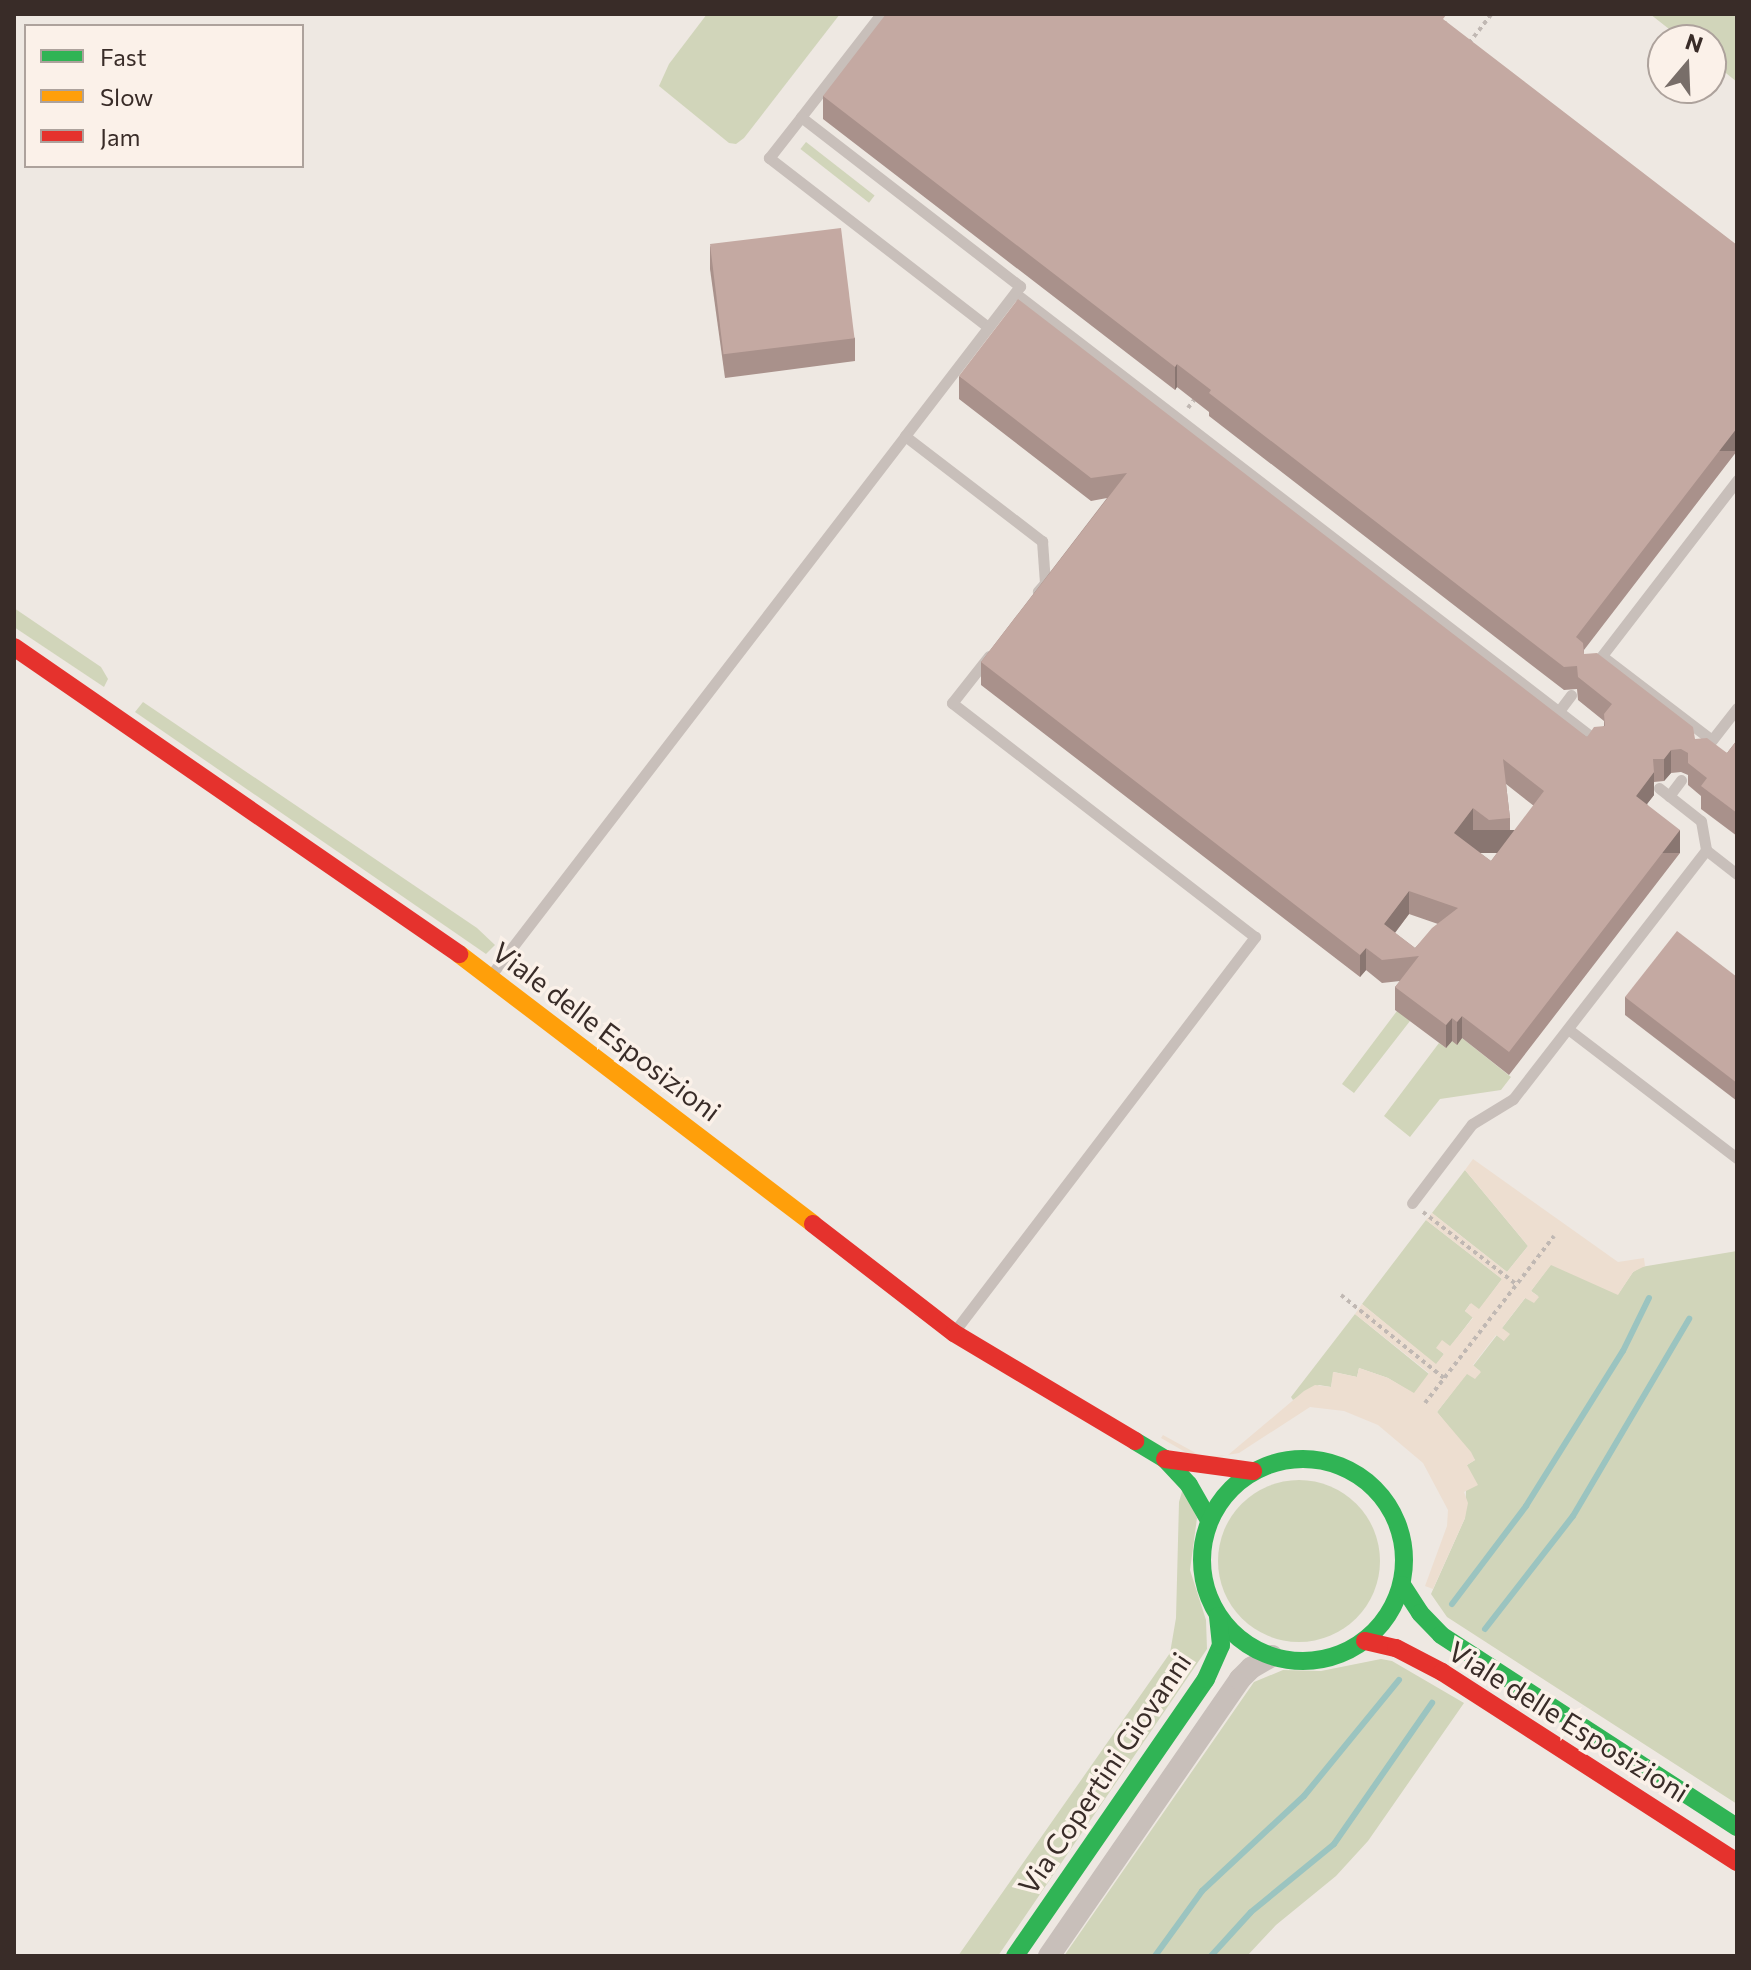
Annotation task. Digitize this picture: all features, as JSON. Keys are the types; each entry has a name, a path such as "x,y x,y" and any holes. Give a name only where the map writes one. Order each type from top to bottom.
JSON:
{"street":[{"name":"Viale delle Esposizioni","path":"14,647 490,976 954,1333 1165,1459 1189,1485 1209,1520"},
{"name":"Viale delle Esposizioni","path":"1308,1458 1336,1463 1361,1476 1382,1495 1396,1518 1405,1561 1402,1585 1391,1611 1365,1641 1339,1655 1310,1661 1272,1656 1241,1640 1218,1616 1204,1584 1202,1550 1209,1520 1221,1499 1253,1471 1280,1461 1308,1458"},
{"name":"Viale delle Esposizioni","path":"1165,1459 1253,1471"},
{"name":"Viale delle Esposizioni","path":"1402,1585 1420,1613 1441,1635 1737,1827"},
{"name":"Via Copertini Giovanni","path":"1015,1956 1206,1679 1221,1645 1218,1616"},
{"name":"Viale delle Esposizioni","path":"1365,1641 1396,1648 1442,1672 1737,1862"},
{"name":"Via Copertini Giovanni","path":"1049,1956 1240,1679 1272,1656"}],"lane":[{"path":"881,14 769,158 988,327"},
{"path":"490,976 1020,286 801,117"},
{"path":"1015,293 1599,743"},
{"path":"905,436 1042,541 1045,583 1027,607"},
{"path":"1590,671 1737,480"},
{"path":"954,1333 1255,937 952,703 999,643"},
{"path":"1602,656 1709,744 1737,708"},
{"path":"1559,711 1571,695"},
{"path":"1681,780 1664,792 1701,821 1706,850 1737,874"},
{"path":"1412,1203 1472,1124 1513,1099 1706,850"},
{"path":"1568,1029 1737,1158"}],"path":[{"path":"1468,45 1492,14"},
{"path":"1412,1203 1517,1285"},
{"path":"1425,1403 1554,1236"},
{"path":"1341,1295 1444,1378"}],"green space":[{"path":"707,14 840,14 744,138 736,144 729,143 659,86 669,64"},
{"path":"1650,14 1737,14 1737,82 1727,74 1727,24 1663,24"},
{"path":"806,142 875,196 869,203 800,149"},
{"path":"14,608 101,667 108,679 104,687 14,627"},
{"path":"143,702 477,928 495,945 486,954 135,712"},
{"path":"1403,1003 1403,1015 1410,1021 1354,1093 1342,1084"},
{"path":"1462,1038 1511,1077 1501,1090 1440,1099 1410,1137 1384,1116 1439,1043 1446,1048 1452,1041 1457,1044"},
{"path":"1465,1170 1528,1246 1507,1272 1432,1213"},
{"path":"1426,1220 1502,1279 1479,1310 1470,1304 1465,1311 1473,1317 1450,1347 1442,1341 1437,1348 1444,1354 1436,1365 1362,1304"},
{"path":"1737,1251 1737,1804 1447,1617 1431,1594 1465,1518 1467,1465 1475,1460 1437,1412 1467,1373 1480,1371 1473,1366 1497,1335 1504,1341 1502,1328 1526,1297 1538,1296 1531,1291 1551,1264 1618,1294 1633,1272 1641,1267"},
{"path":"1355,1314 1429,1374 1414,1394 1388,1378 1359,1368 1357,1377 1334,1372 1331,1387 1319,1385 1293,1400 1291,1397"},
{"path":"1299,1480 1330,1486 1356,1504 1374,1530 1380,1561 1374,1592 1356,1618 1330,1636 1299,1642 1268,1636 1242,1618 1224,1592 1218,1561 1224,1530 1242,1504 1268,1486"},
{"path":"1183,1488 1197,1518 1190,1570 1206,1620 1207,1649 998,1956 958,1956 1170,1653 1176,1618 1179,1502"},
{"path":"1381,1659 1392,1661 1464,1703 1368,1841 1336,1876 1276,1925 1247,1956 1064,1956 1254,1682 1283,1670 1321,1671"}],"shaded area":[{"path":"1473,1159 1618,1262 1644,1258 1645,1266 1633,1272 1618,1295 1551,1265 1531,1291 1539,1297 1534,1303 1525,1298 1502,1328 1510,1334 1504,1341 1496,1335 1473,1365 1481,1372 1475,1379 1467,1374 1437,1412 1471,1452 1475,1460 1467,1465 1478,1485 1464,1492 1468,1503 1465,1518 1433,1589 1425,1586 1447,1526 1448,1510 1423,1463 1378,1425 1344,1411 1310,1407 1239,1453 1228,1455 1304,1391 1315,1385 1331,1387 1333,1372 1357,1377 1359,1368 1388,1378 1414,1393 1429,1373 1355,1314 1362,1304 1436,1364 1444,1354 1436,1348 1442,1340 1450,1346 1473,1318 1465,1311 1471,1303 1479,1309 1502,1279 1426,1220 1432,1213 1507,1272 1528,1246 1465,1170"},
{"path":"1163,1435 1203,1457 1227,1455 1199,1460 1161,1438"}],"building":[{"path":"886,14 1445,14 1443,19 1737,245 1737,428 1576,637 1583,643 1584,654 1597,653 1693,727 1695,739 1707,738 1727,753 1737,740 1737,813 1701,786 1707,778 1688,763 1688,753 1681,749 1671,750 1664,759 1653,759 1654,772 1636,796 1680,830 1509,1052 1462,1016 1457,1022 1452,1018 1446,1025 1395,987 1419,956 1382,960 1366,948 1360,955 981,662 1127,473 1091,478 959,376 1018,299 1587,737 1594,727 1605,726 1604,714 1612,704 1578,677 1577,666 1564,667 1209,393 1211,390 1177,364 1175,367 823,96","holes":["1503,759 1544,791 1491,861 1454,833 1473,808 1489,820 1510,818","1409,891 1458,908 1432,928 1415,948 1384,924"]},
{"path":"841,228 855,338 724,354 710,244"},
{"path":"1677,931 1737,977 1737,1083 1625,997"}],"waterway":[{"path":"1452,1604 1526,1506 1623,1351 1649,1298"},
{"path":"1485,1629 1573,1516 1689,1319"},
{"path":"1155,1956 1202,1891 1304,1796 1399,1680"},
{"path":"1211,1956 1251,1912 1334,1844 1432,1703"}],"traffic: fast":[{"path":"1135,1441 1165,1459 1189,1485 1209,1520"},
{"path":"1303,1459 1342,1466 1375,1488 1397,1521 1404,1560 1397,1599 1375,1632 1342,1654 1303,1661 1264,1654 1231,1632 1209,1599 1202,1560 1209,1521 1231,1488 1264,1466 1303,1459"},
{"path":"1402,1585 1420,1613 1441,1635 1737,1827"},
{"path":"1015,1956 1206,1679 1221,1645 1218,1616"}],"traffic: slow":[{"path":"459,954 813,1224"}],"traffic: jam":[{"path":"14,647 459,954"},
{"path":"813,1224 954,1333 1135,1441"},
{"path":"1165,1459 1253,1471"},
{"path":"1365,1641 1396,1648 1442,1672 1737,1862"}]}
